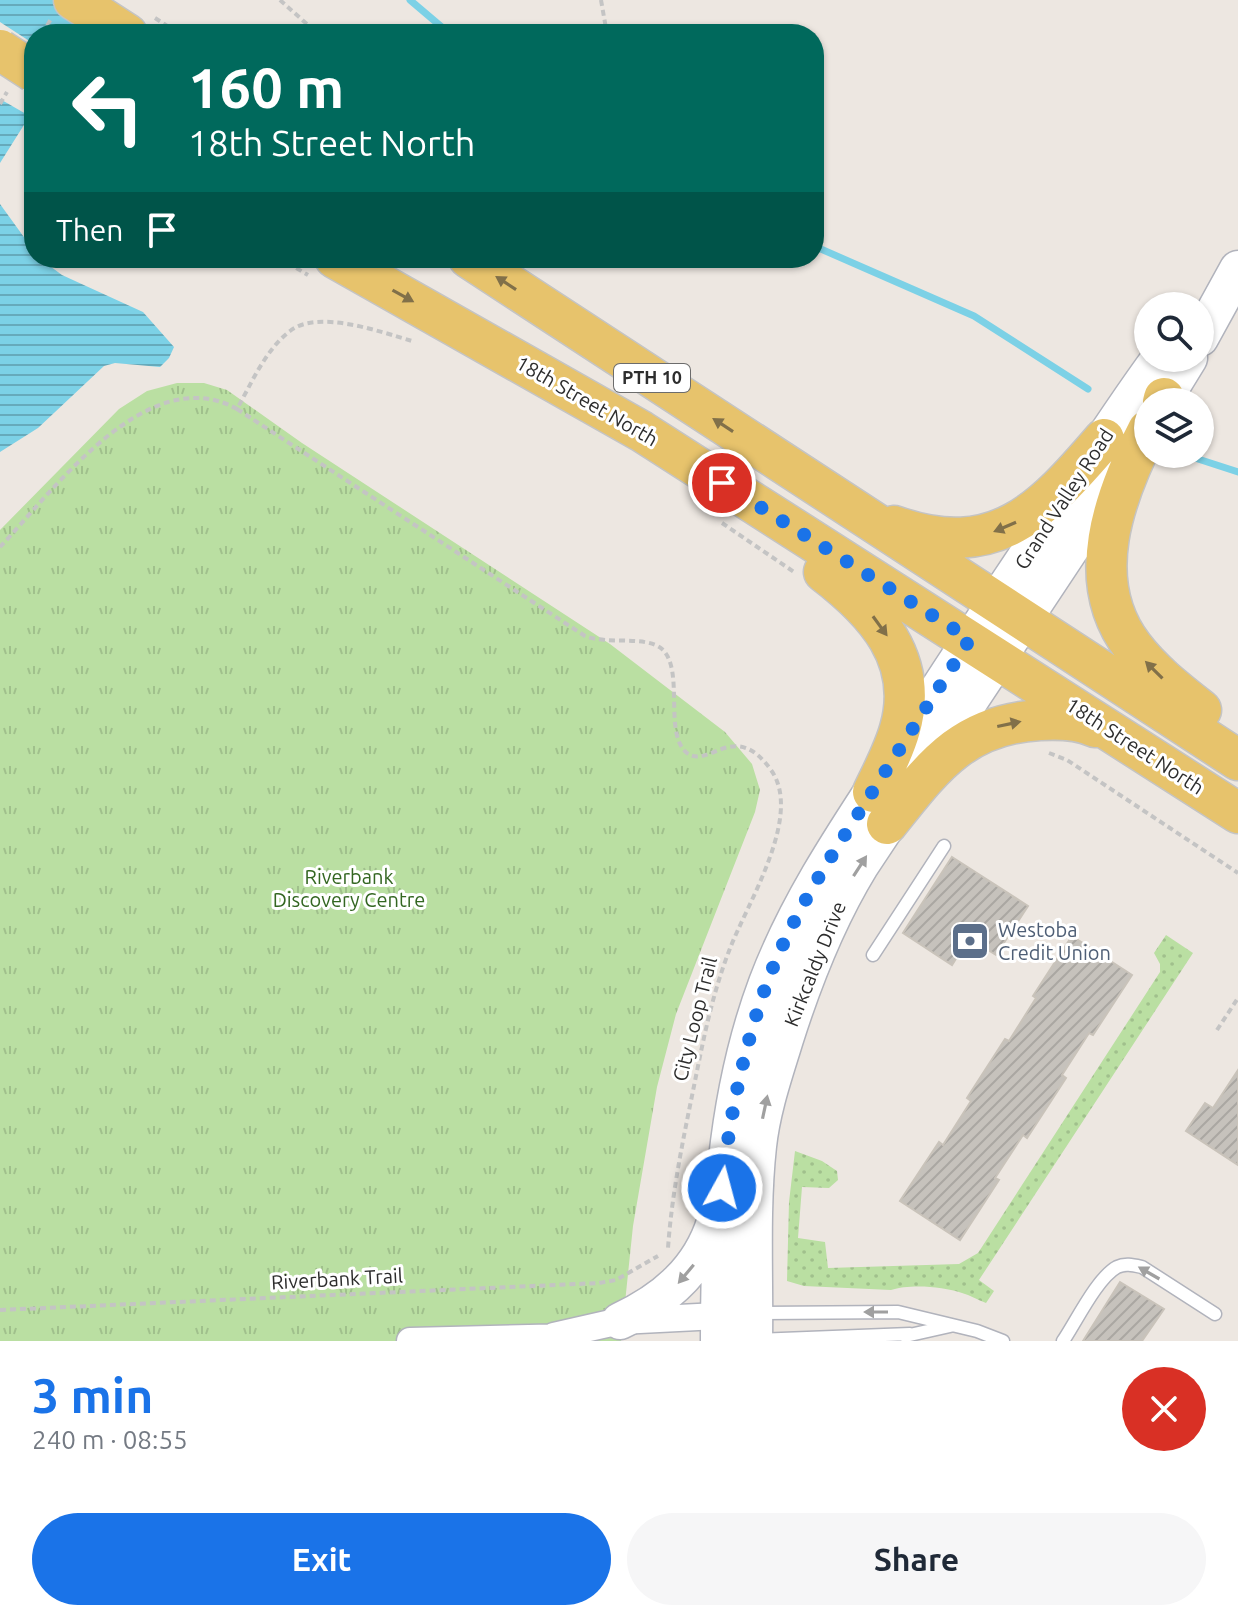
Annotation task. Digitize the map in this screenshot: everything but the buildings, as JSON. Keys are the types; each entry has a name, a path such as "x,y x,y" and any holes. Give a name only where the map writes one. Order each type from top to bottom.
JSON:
{"main road":[{"path":"74,0 111,24"},
{"path":"0,50 24,66"},
{"path":"1209,292 1238,256"},
{"name":"18th Street North","path":"353,268 616,416 984,648 1238,813"},
{"name":"PTH 10","path":"484,268 1238,760"},
{"path":"1214,313 1238,269"},
{"name":"Grand Valley Road","path":"984,648 1009,612 1104,439 1150,372"},
{"path":"836,498 879,520 912,532 964,538 987,534 1010,526 1038,509 1104,439"},
{"name":"Grand Valley Road","path":"1009,612 1077,539 1134,449"},
{"path":"672,451 698,470 750,523 849,591 886,632 898,657 905,701 880,808"},
{"path":"1134,461 1117,497 1107,547 1107,585 1115,616 1131,645 1152,669 1203,711 1238,734"},
{"name":"Kirkcaldy Drive","path":"715,1335 720,1205 736,1099 767,984 806,898 880,808 984,648"},
{"path":"880,808 962,743 994,727 1020,721 1070,720 1087,723 1145,752"},
{"name":"Kirkcaldy Drive","path":"754,1331 755,1184 758,1144 768,1091 816,953 880,808"},
{"path":"612,1331 653,1304 680,1281 705,1249 720,1205"}],"street":[{"path":"410,1341 612,1331 715,1335 754,1331"}],"lane":[{"path":"873,955 944,846"},
{"path":"1063,1341 1106,1276 1118,1266 1130,1264 1142,1267 1215,1314"},
{"path":"754,1331 898,1312 977,1331 1003,1341"},
{"path":"884,1341 953,1325"},
{"path":"754,1331 910,1334"}],"path":[{"path":"280,0 307,24"},
{"path":"601,0 605,24"},
{"path":"0,547 95,446 113,429 135,416 177,400 196,397 224,402 237,409 276,345 291,330 308,323 358,326 419,343"},
{"name":"City Loop Trail","path":"237,409 585,636 595,640 652,644 662,649 668,659 680,744 688,754 706,756 722,746 744,747 754,752 778,780 783,804 770,855 728,953 707,1023 680,1147 668,1250"},
{"path":"1035,751 1067,760 1238,873"},
{"path":"1217,1030 1238,998"},
{"name":"Riverbank Trail","path":"0,1310 599,1283 616,1280 668,1250"}],"green space":[{"name":"Riverbank Discovery Centre","path":"177,383 204,383 227,390 302,443 610,644 725,732 752,764 760,790 755,812 676,1014 657,1087 633,1226 621,1341 0,1341 0,530 119,409 147,391"},
{"path":"1166,935 1193,953 979,1280 994,1291 986,1303 935,1287 891,1290 804,1286 787,1281 789,1202 795,1151 822,1161 837,1171 838,1180 829,1188 802,1187 798,1238 825,1242 828,1268 959,1264 978,1253 1160,972 1160,964 1154,953"}],"water":[{"path":"0,0 110,0 93,24 24,24 24,125 0,163"},
{"path":"0,204 24,237 24,268 53,268 143,312 174,347 160,367 115,363 104,366 38,428 0,452"}],"pier":[{"path":"0,22 24,38 24,113 0,99"}],"waterway":[{"path":"410,0 438,24"},
{"path":"824,250 974,316 1088,389"},
{"path":"1214,464 1238,472"}],"place":[{"name":"Westoba Credit Union","path":"970,941"}],"route":[{"path":"722,483 970,639 827,862 782,948 767,984 745,1057 729,1134 722,1188"}]}
